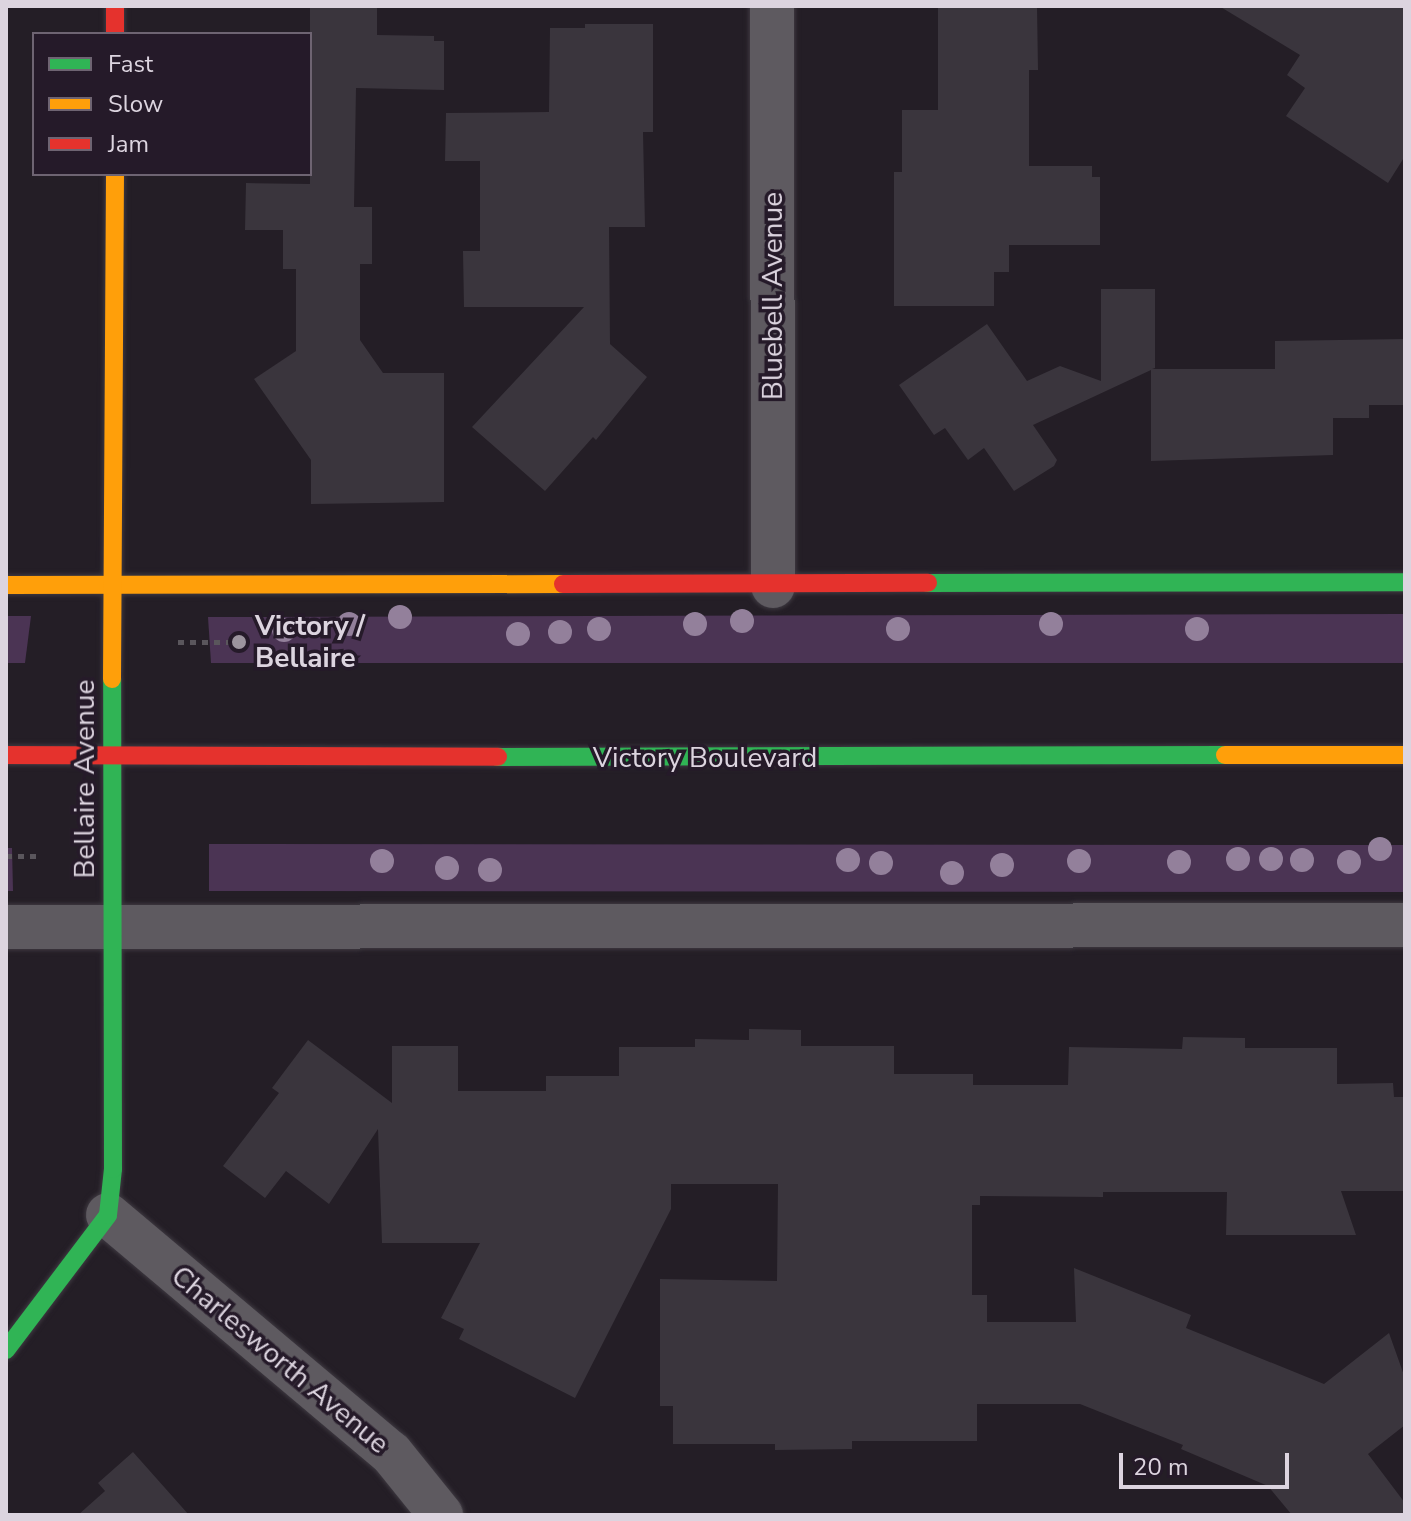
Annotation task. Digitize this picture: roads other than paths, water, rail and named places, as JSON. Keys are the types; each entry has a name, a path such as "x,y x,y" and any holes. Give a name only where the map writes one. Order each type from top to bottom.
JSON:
{"street":[{"path":"115,6 115,32"},
{"name":"Bluebell Avenue","path":"772,6 773,586"},
{"name":"Bellaire Avenue","path":"108,1215 113,1169 115,176"},
{"path":"6,585 773,586 1405,582"},
{"name":"Victory Boulevard","path":"6,755 180,758 1405,755"},
{"path":"6,927 1405,925"},
{"path":"6,1350 108,1215"},
{"name":"Charlesworth Avenue","path":"108,1215 391,1453 441,1515"}],"place":[{"name":"Victory / Bellaire","path":"239,642"}]}
